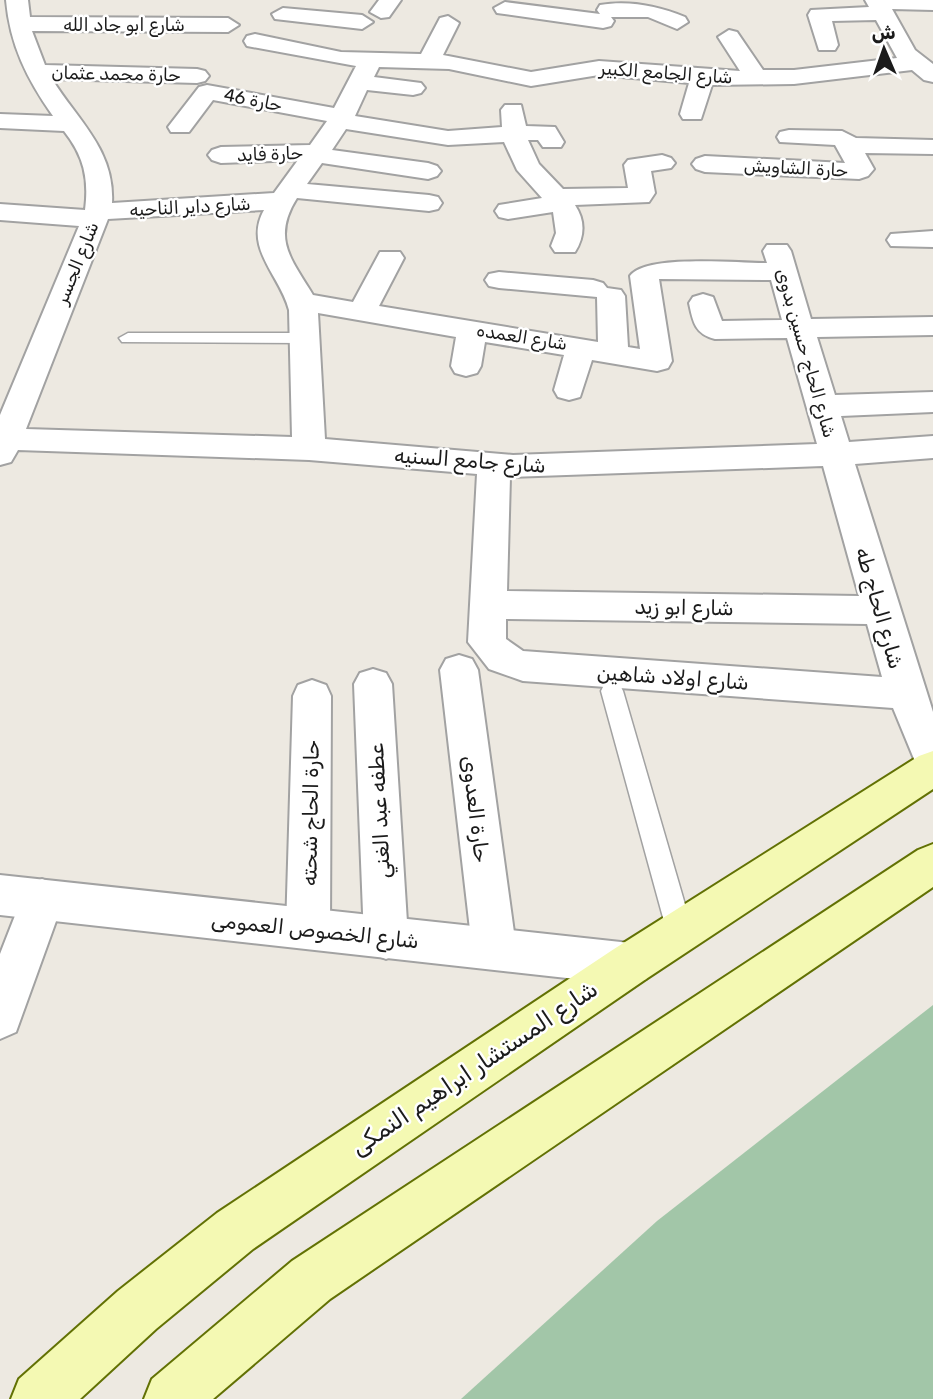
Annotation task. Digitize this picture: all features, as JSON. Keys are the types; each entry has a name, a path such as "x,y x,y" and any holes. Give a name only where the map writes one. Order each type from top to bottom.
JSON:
{"main road":[{"name":"شارع المستشار ابراهيم النمكى","path":"39,1399 137,1310 235,1231 630,964 933,768"},
{"path":"172,1399 228,1348 311,1280 933,863"}],"street":[{"path":"93,24 100,0"},
{"path":"191,25 200,0"},
{"path":"827,45 819,15 879,5 933,4"},
{"path":"879,5 913,63 933,76"},
{"name":"شارع ابو جاد الله","path":"13,7 93,24 228,25"},
{"name":"شارع الجسر","path":"3,446 96,215 100,187 97,164 87,141 35,72 13,7"},
{"path":"288,7 377,11"},
{"name":"شارع الجامع الكبير","path":"288,7 259,42 365,71 429,60 469,65 519,78 553,77 585,69 694,70 756,78 832,75 913,63"},
{"path":"505,8 601,23 652,11 677,22"},
{"path":"429,60 448,23"},
{"path":"553,77 601,23"},
{"path":"729,37 756,78"},
{"path":"632,71 643,48"},
{"path":"692,114 694,70"},
{"path":"309,449 301,302 271,244 271,221 341,119 365,71 414,88"},
{"name":"حارة محمد عثمان","path":"35,72 197,76"},
{"name":"حارة 46","path":"180,127 207,92 341,119"},
{"path":"547,108 514,110 515,133 522,158 558,200 571,224 565,246"},
{"path":"341,119 448,138 547,132 552,142"},
{"path":"0,121 72,124"},
{"name":"حارة الشاويش","path":"705,164 861,169 844,138 789,137"},
{"name":"حارة الشاويش","path":"849,145 933,147"},
{"name":"حارة فايد","path":"221,155 318,153 428,171"},
{"path":"508,211 558,200 638,197 642,193 637,165 662,163"},
{"name":"شارع داير الناحيه","path":"0,212 96,215 228,206 287,195 429,203"},
{"path":"901,240 933,239"},
{"path":"361,313 390,258"},
{"name":"شارع العمده","path":"301,302 581,346 652,360 659,357 650,273 780,262"},
{"name":"شارع الحاج حسين بدوى","path":"780,262 836,454"},
{"path":"466,366 501,273 602,292 613,352"},
{"path":"703,303 709,326 716,330 933,326"},
{"path":"569,390 581,346"},
{"path":"0,371 33,374"},
{"path":"822,406 933,402"},
{"name":"شارع جامع السنيه","path":"3,446 309,449 494,466 743,460 933,447"},
{"name":"شارع الحاج طه","path":"836,454 906,694 933,759"},
{"name":"شارع اولاد شاهين","path":"494,466 487,642 495,654 507,662 523,666 906,694"},
{"name":"شارع ابو زيد","path":"488,605 881,610"},
{"name":"حارة العدوى","path":"459,670 494,947"},
{"name":"عطفه عبد الغني","path":"373,684 386,938"},
{"name":"حارة الحاج شحته","path":"308,929 312,696"},
{"path":"0,1016 21,897"},
{"name":"شارع الخصوص العمومى","path":"21,897 630,964"}],"lane":[{"path":"128,338 305,338"},
{"path":"612,691 680,932"}],"green space":[{"path":"933,1005 933,1399 461,1399 657,1221"}]}
